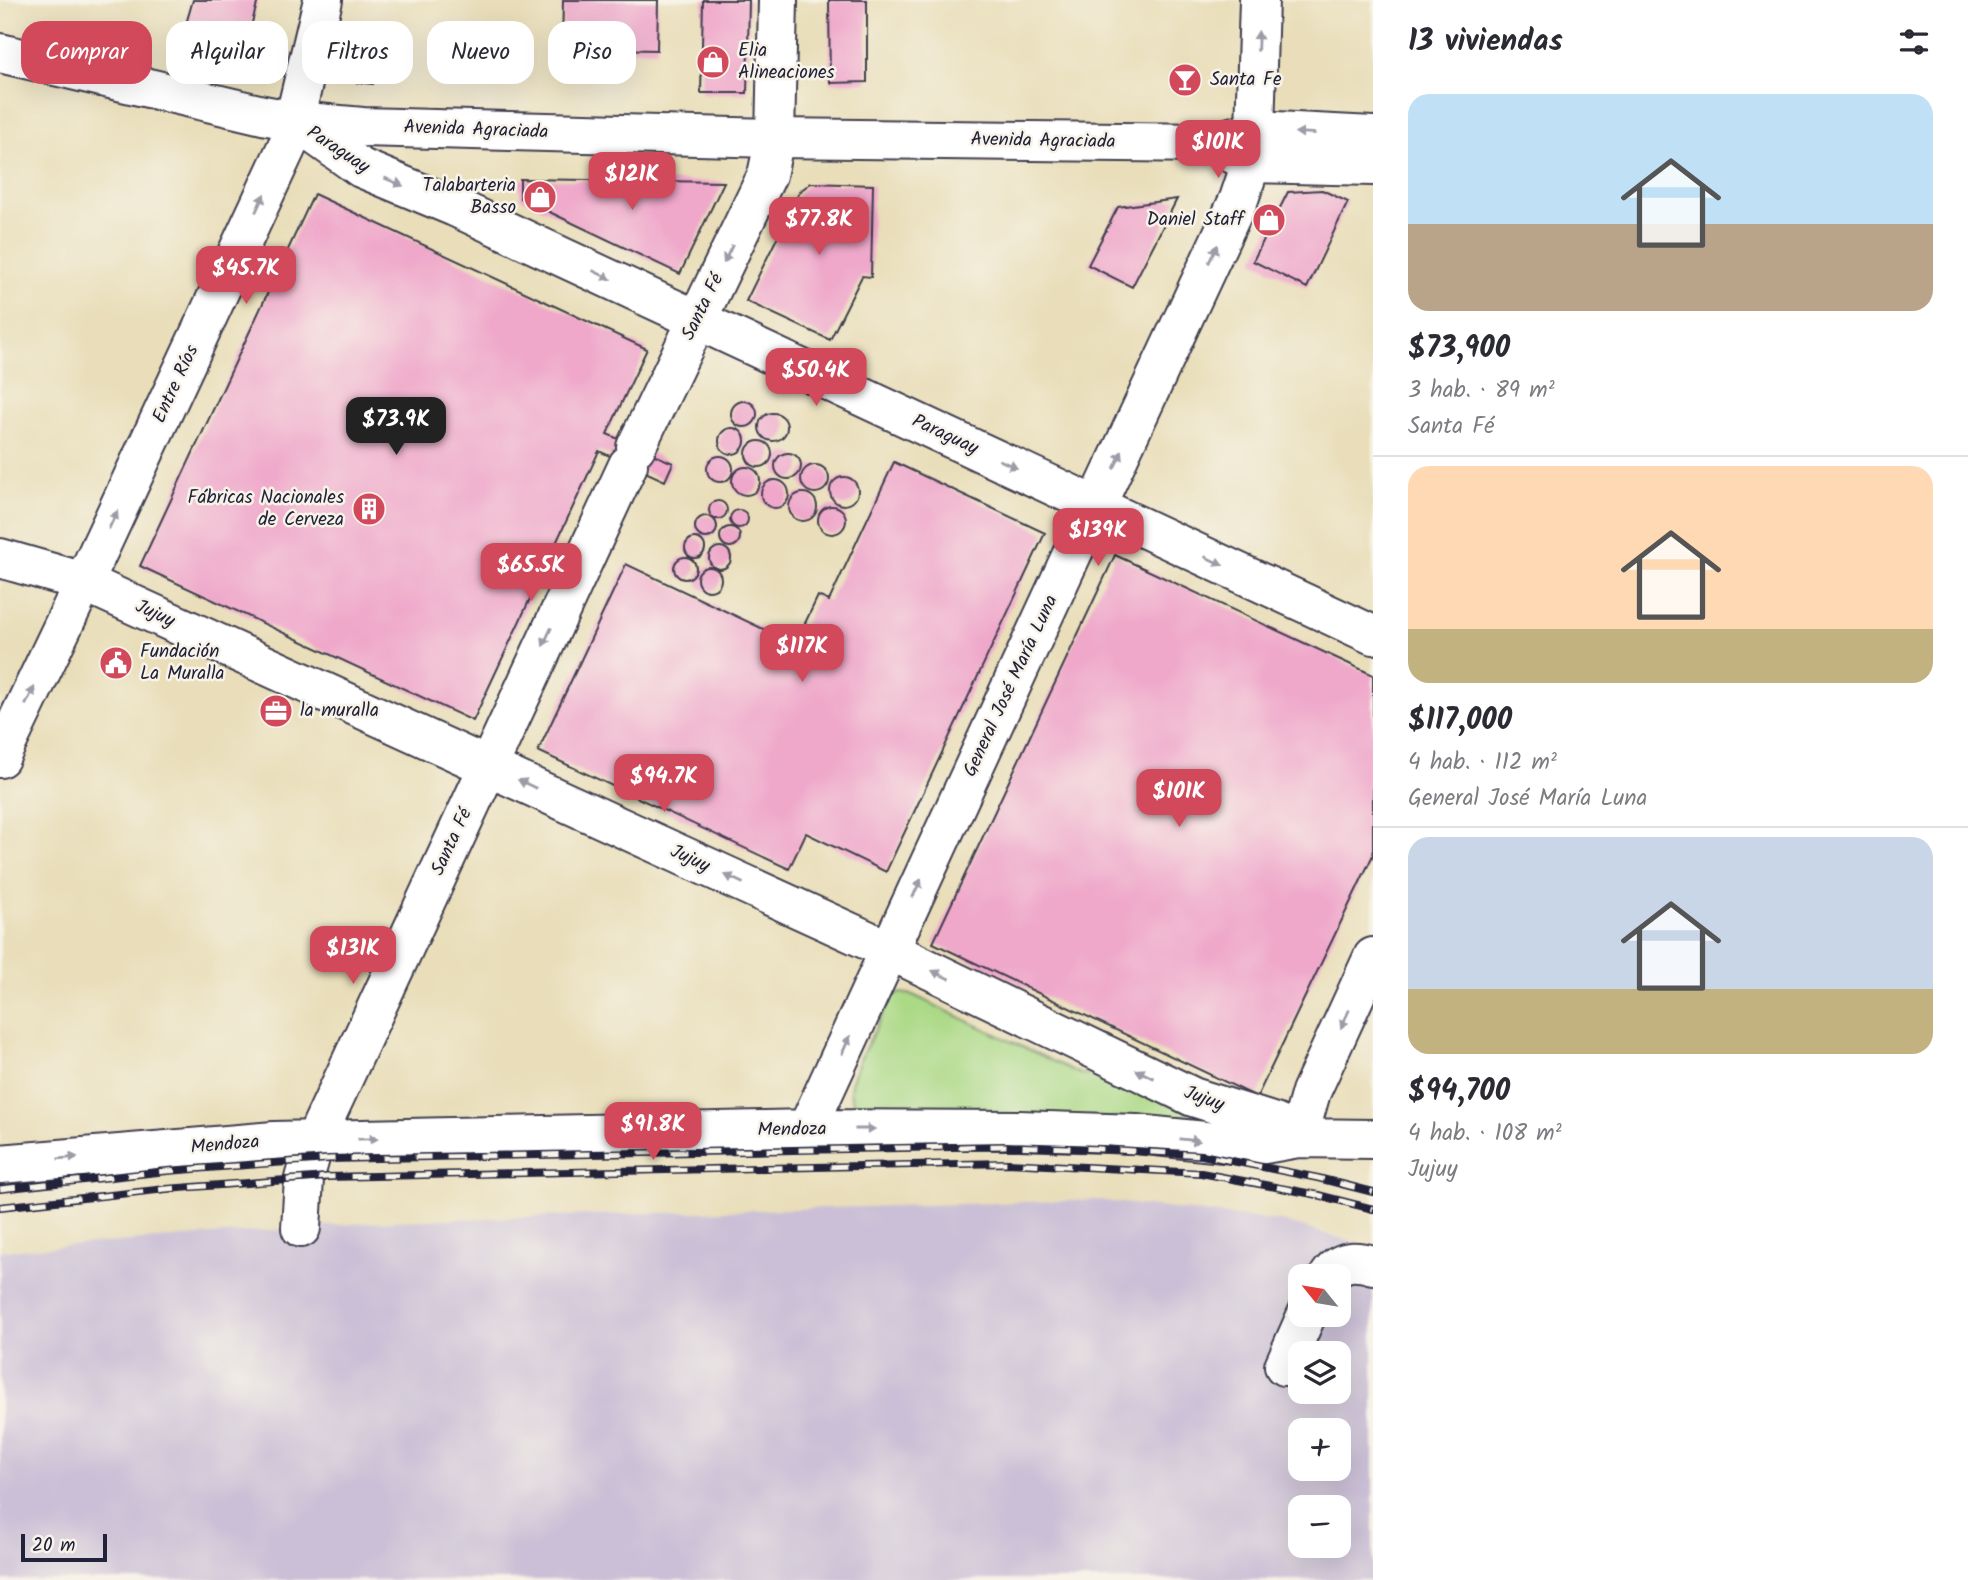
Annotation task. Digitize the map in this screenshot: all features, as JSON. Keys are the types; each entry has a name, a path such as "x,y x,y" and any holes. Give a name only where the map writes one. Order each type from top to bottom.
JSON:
{"street":[{"name":"Entre Ríos","path":"0,758 289,142 323,0"},
{"name":"Santa Fé","path":"301,1228 304,1179 314,1140 696,319 767,175 775,138 778,0"},
{"name":"General José María Luna","path":"807,1129 1238,199 1253,146 1259,0"},
{"name":"Avenida Agraciada","path":"0,53 295,121 363,127 775,138 1211,143 1253,146 1373,136"},
{"name":"Paraguay","path":"295,121 361,168 455,207 1373,635"},
{"name":"Avenida Agraciada","path":"1253,146 1329,165 1373,166"},
{"path":"1329,165 1373,184"},
{"name":"Jujuy","path":"0,558 84,582 889,950 1193,1097 1275,1123 1298,1138"},
{"path":"1298,1138 1311,1092 1373,957"},
{"name":"Mendoza","path":"0,1164 274,1141 807,1129 1020,1130 1123,1134 1253,1146 1298,1138 1373,1139"},
{"path":"1344,1264 1354,1260 1373,1265"},
{"path":"1284,1366 1301,1327"}],"shaded area":[{"path":"1095,1200 1281,1221 1373,1248 1373,1580 0,1580 0,1251 391,1221"}],"green space":[{"path":"901,993 913,995 1080,1074 1115,1077 1190,1111 1179,1120 856,1111 850,1092 860,1059 892,996"}],"building":[{"path":"193,0 258,0 252,21 187,21"},
{"path":"563,0 658,0 657,50 636,50 636,21 563,21"},
{"path":"703,0 749,0 747,93 701,93"},
{"path":"829,0 867,0 867,82 830,83"},
{"path":"520,179 724,182 680,274 520,198"},
{"path":"811,183 873,185 871,277 862,276 830,340 746,301 800,191"},
{"path":"1322,190 1348,202 1307,288 1253,261 1288,192"},
{"name":"Fábricas Nacionales de Cerveza","path":"314,194 647,349 607,434 673,463 665,481 599,451 473,721 140,566"},
{"path":"1177,199 1132,287 1088,265 1118,207"},
{"path":"744,401 753,405 757,414 753,423 744,427 735,423 731,414 735,405"},
{"path":"773,413 783,417 787,427 783,437 773,441 763,437 759,427 763,417"},
{"path":"732,428 741,432 745,441 741,450 732,454 723,450 719,441 723,432"},
{"path":"759,441 768,445 772,454 768,463 759,467 750,463 746,454 750,445"},
{"path":"788,453 798,456 801,466 798,476 788,479 778,476 775,466 778,456"},
{"path":"720,456 729,460 733,469 729,478 720,482 711,478 707,469 711,460"},
{"path":"894,462 1045,533 886,872 806,833 789,869 538,751 626,564 795,644 818,596 829,601"},
{"path":"815,465 825,469 829,479 825,489 815,493 805,489 801,479 805,469"},
{"path":"746,467 756,471 760,481 756,491 746,495 736,491 732,481 736,471"},
{"path":"844,477 854,481 858,491 854,501 844,505 834,501 830,491 834,481"},
{"path":"775,480 785,484 789,494 785,504 775,508 765,504 761,494 765,484"},
{"path":"803,493 813,497 817,507 813,517 803,521 793,517 789,507 793,497"},
{"path":"718,501 724,504 727,510 724,516 718,519 712,516 709,510 712,504"},
{"path":"832,506 842,510 846,520 842,530 832,534 822,530 818,520 822,510"},
{"path":"739,510 745,513 748,519 745,525 739,528 733,525 730,519 733,513"},
{"path":"706,516 714,519 717,527 714,535 706,538 698,535 695,527 698,519"},
{"path":"730,527 737,530 740,537 737,544 730,547 723,544 720,537 723,530"},
{"path":"691,538 699,538 705,548 699,558 691,558 685,552 685,544"},
{"path":"720,547 728,550 731,558 728,566 720,569 712,566 709,558 712,550"},
{"path":"1115,555 1373,675 1373,855 1257,1097 933,943"},
{"path":"685,557 693,560 696,568 693,576 685,579 677,576 674,568 677,560"},
{"path":"709,567 717,571 721,579 717,587 709,591 701,587 697,579 701,571"}],"railway":[{"path":"0,1189 167,1171 328,1159 1005,1146 1202,1155 1373,1192"},
{"path":"0,1207 166,1189 327,1177 1008,1163 1201,1173 1318,1195 1373,1209"}],"place":[{"name":"Elia Alineaciones","path":"713,62"},
{"name":"Santa Fe","path":"1185,80"},
{"name":"Talabarteria Basso","path":"540,197"},
{"name":"Daniel Staff","path":"1269,220"},
{"name":"Fábricas Nacionales de Cerveza","path":"369,509"},
{"name":"Fundación La Muralla","path":"116,663"},
{"name":"la muralla","path":"276,711"}]}
